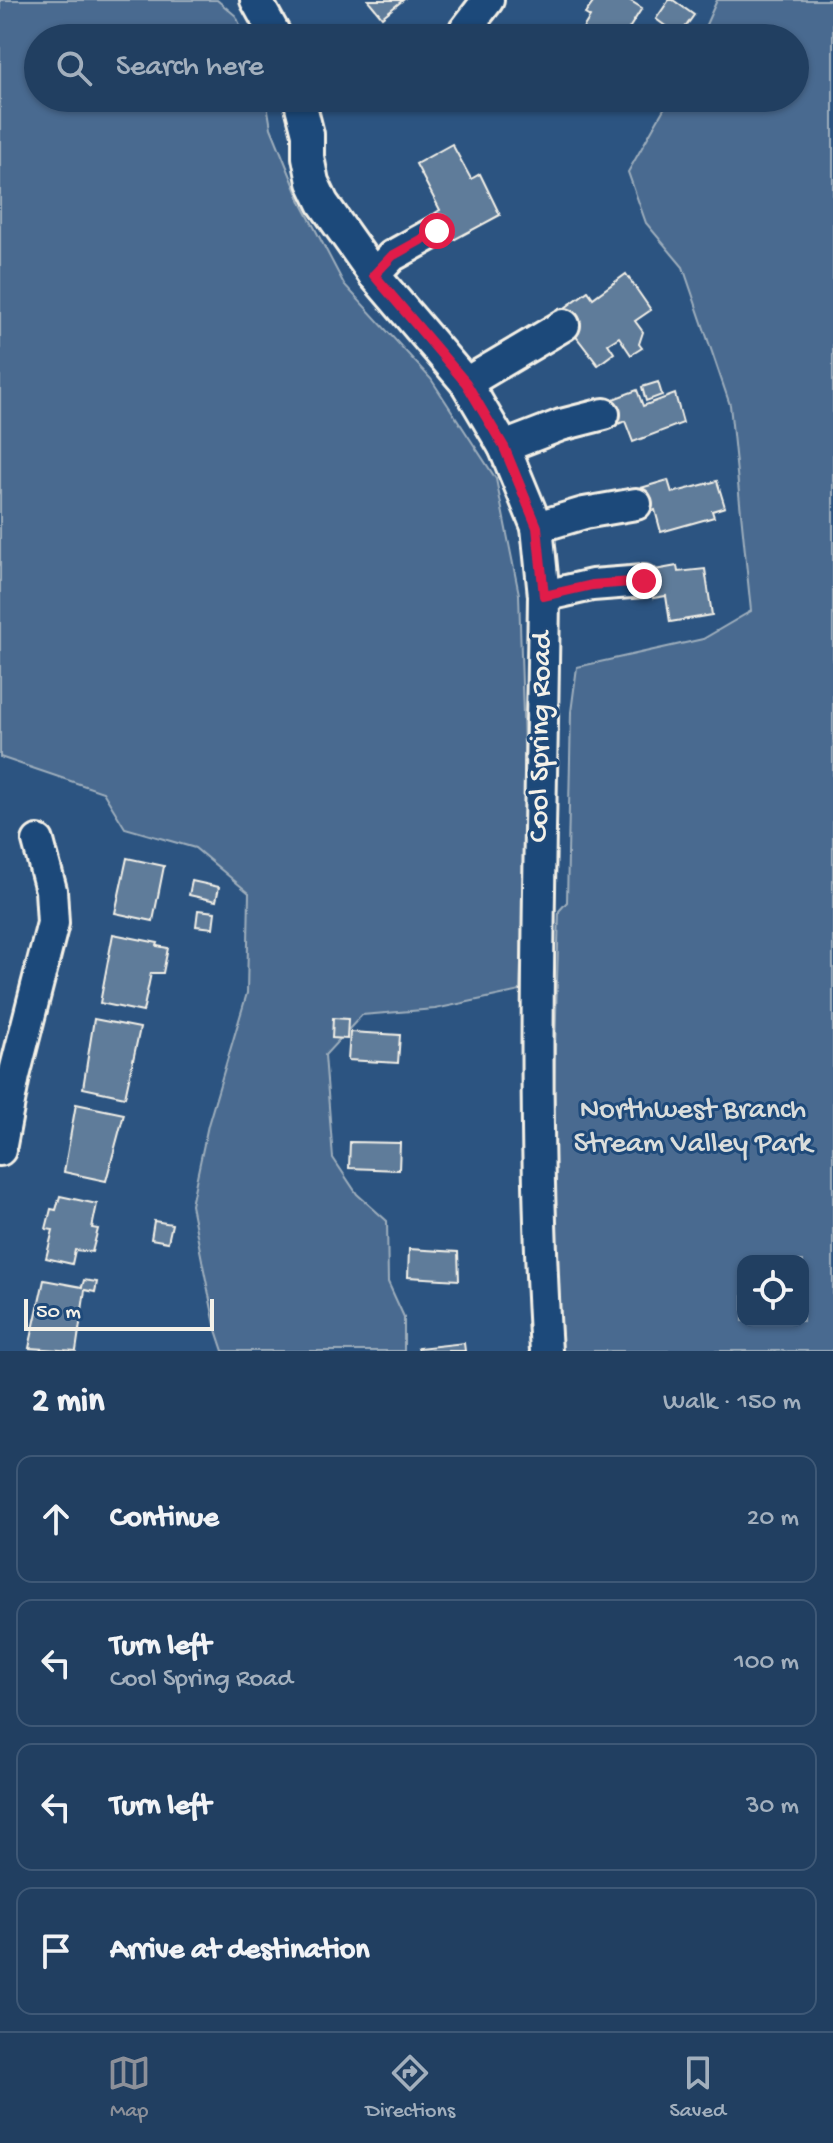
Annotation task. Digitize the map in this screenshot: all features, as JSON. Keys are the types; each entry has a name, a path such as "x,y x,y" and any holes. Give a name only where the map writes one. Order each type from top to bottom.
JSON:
{"street":[{"path":"256,0 269,24"},
{"path":"470,24 488,0"},
{"name":"Cool Spring Road","path":"302,112 313,182 329,213 374,275 466,383 504,447 537,527 544,596 538,1093 541,1276 546,1351"},
{"path":"374,275 392,256 437,231"},
{"path":"466,383 564,325"},
{"path":"504,447 561,425 604,414"},
{"path":"537,527 584,513 636,504"},
{"path":"544,596 592,585 644,581"},
{"path":"0,1150 7,1074 53,923 51,890 38,841"}],"green space":[{"path":"0,0 217,0 236,16 240,24 24,24 24,112 268,112 271,128 302,204 344,284 431,379 496,479 519,594 524,745 520,991 435,1009 362,1015 325,1055 333,1158 357,1194 387,1221 388,1282 404,1317 404,1351 223,1351 191,1205 208,1125 247,993 249,893 195,848 125,828 103,792 0,757"},
{"name":"Northwest Branch Stream Valley Park","path":"717,0 833,0 833,1351 560,1351 549,1259 559,911 567,902 571,712 577,667 703,639 751,611 730,405 683,267 646,223 628,172 662,112 809,112 809,24 706,24"}],"building":[{"path":"368,0 403,0 382,17"},
{"path":"595,0 629,0 642,8 632,24 586,24 590,17 585,14"},
{"path":"669,0 694,15 688,24 663,24 656,19"},
{"path":"452,144 471,179 480,174 500,215 450,242 435,213 440,210 416,164"},
{"path":"626,274 651,310 635,321 643,332 639,344 642,348 631,355 619,337 608,344 614,353 598,365 558,313 588,291 593,298"},
{"path":"658,382 662,395 646,401 642,387"},
{"path":"637,390 643,406 675,394 683,423 633,442 625,421 614,426 605,402"},
{"path":"668,480 672,493 717,481 725,507 712,511 714,517 661,532 655,510 641,514 634,490"},
{"path":"677,566 678,572 705,569 712,615 670,622 666,596 653,598 649,571"},
{"path":"127,858 164,866 153,921 115,913"},
{"path":"192,881 219,887 216,901 189,895"},
{"path":"198,910 215,912 213,928 196,926"},
{"path":"113,934 168,948 163,973 151,973 143,1012 100,1003"},
{"path":"333,1018 348,1019 347,1039 332,1038"},
{"path":"94,1019 140,1028 125,1097 83,1088"},
{"path":"350,1032 400,1035 398,1063 348,1060"},
{"path":"76,1104 124,1114 106,1181 64,1172"},
{"path":"350,1142 400,1143 399,1170 349,1168"},
{"path":"60,1196 97,1204 92,1228 98,1229 92,1252 75,1250 72,1264 46,1258 53,1230 46,1229 51,1209 56,1210"},
{"path":"154,1221 172,1224 168,1242 151,1239"},
{"path":"409,1249 458,1252 459,1280 408,1277"},
{"path":"44,1280 82,1287 84,1280 97,1282 95,1292 85,1290 76,1351 29,1348"},
{"path":"464,1343 465,1351 419,1351 418,1348"}],"route":[{"path":"437,231 392,256 374,275 466,383 504,447 537,527 544,596 592,585 644,581"}]}
